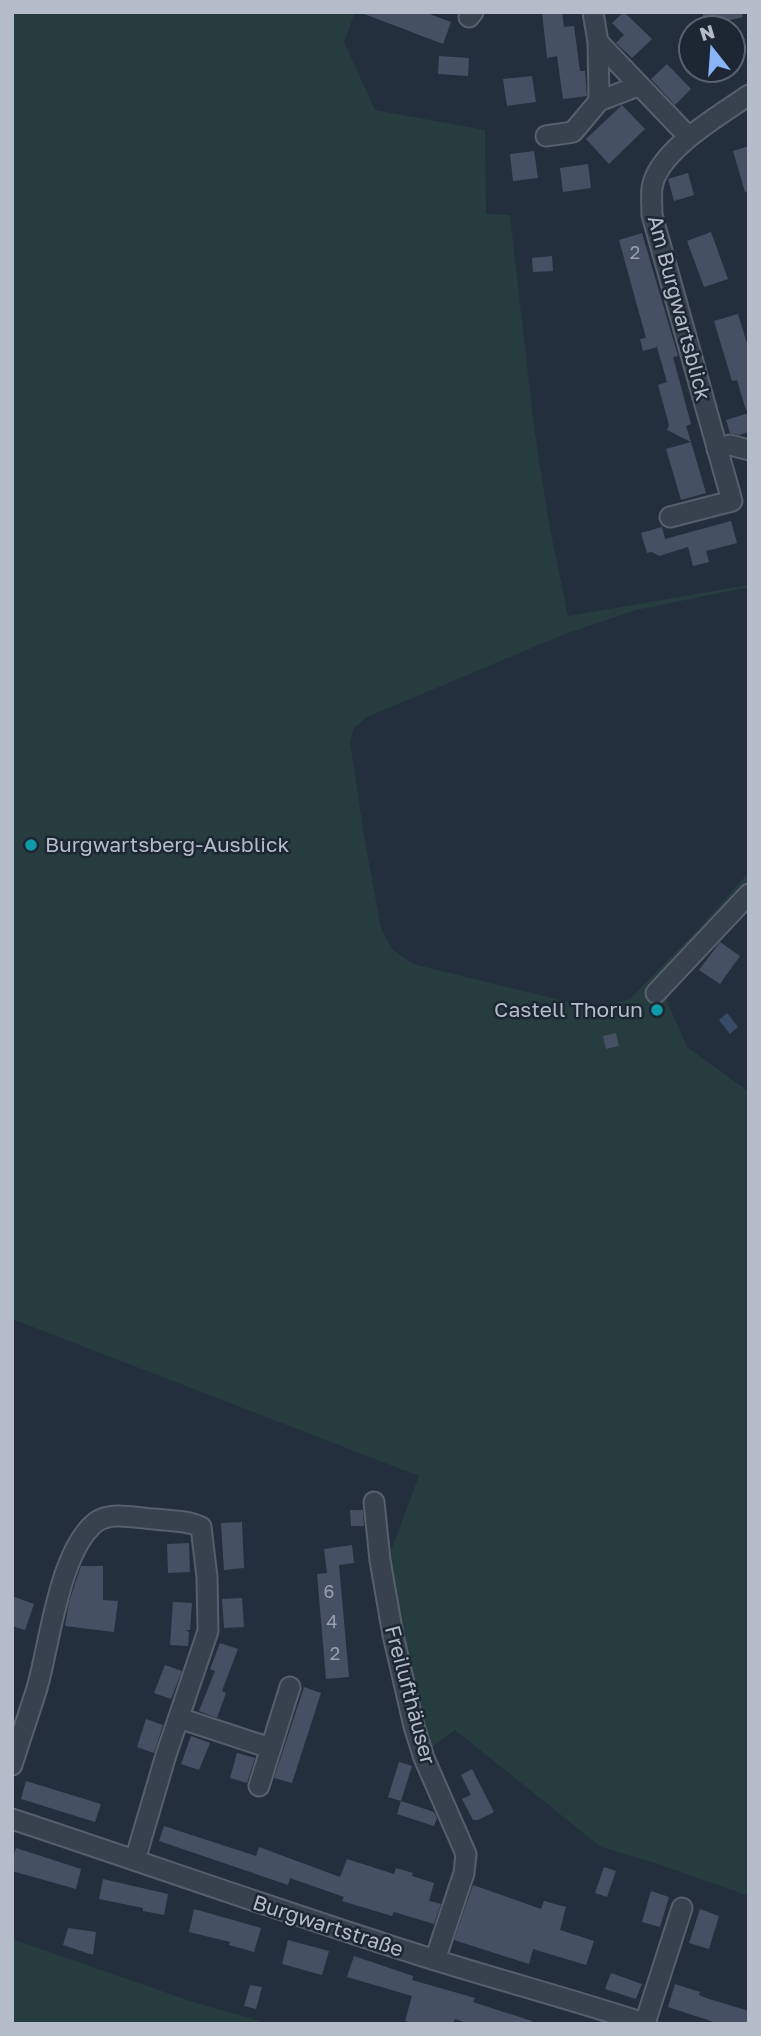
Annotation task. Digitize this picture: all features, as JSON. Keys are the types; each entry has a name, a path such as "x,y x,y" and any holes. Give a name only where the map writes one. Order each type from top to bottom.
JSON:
{"street":[{"path":"593,12 598,42 600,101"},
{"path":"598,42 690,137"},
{"path":"546,136 573,132 600,101 638,86"},
{"name":"Am Burgwartsblick","path":"670,517 741,499 717,449 652,215 652,187 658,168 690,137 749,95"},
{"path":"717,449 730,445 749,450"},
{"path":"656,993 749,894"},
{"name":"Freilufthäuser","path":"374,1502 380,1560 391,1623 414,1726 424,1758 466,1854 464,1874 435,1960"},
{"path":"12,1765 37,1687 65,1572 76,1548 88,1531 98,1521 114,1516 197,1524 201,1527 207,1577 208,1631 135,1860"},
{"path":"259,1786 290,1687"},
{"path":"179,1718 270,1748"},
{"name":"Burgwartstraße","path":"12,1819 175,1876 518,1987 569,1999 646,2023"},
{"path":"646,2023 682,1908"}],"green space":[{"path":"12,12 355,12 344,42 375,110 485,130 486,214 510,215 534,427 549,524 568,616 749,585 636,610 565,634 367,717 354,728 350,742 381,929 392,949 413,964 593,1008 630,999 749,872 749,884 659,983 687,1047 749,1092 749,1896 601,1847 455,1730 429,1749 387,1561 419,1476 12,1319"},
{"path":"12,1939 193,2002 270,2024 12,2024"}],"water":[{"path":"727,1013 738,1027 730,1034 719,1020"}],"building":[{"path":"359,12 424,12 451,22 443,44"},
{"path":"542,12 562,12 564,27 574,26 580,71 585,71 587,96 563,99 557,56 547,58"},
{"path":"624,12 652,39 632,58 616,43 624,35 612,23"},
{"path":"702,12 742,14 703,14"},
{"path":"439,56 469,58 468,76 438,74"},
{"path":"667,64 677,74 677,84 686,84 691,89 675,105 651,79"},
{"path":"532,76 536,102 507,106 503,79"},
{"path":"622,105 645,129 609,164 586,139"},
{"path":"749,146 749,191 745,192 733,151"},
{"path":"534,151 538,178 513,181 510,154"},
{"path":"588,164 591,188 563,192 560,168"},
{"path":"688,173 694,195 674,201 668,179"},
{"path":"711,232 728,279 704,287 687,241"},
{"path":"642,233 678,356 673,357 691,424 686,426 691,442 667,430 669,425 658,385 667,382 657,347 643,351 640,339 646,338 619,240"},
{"path":"552,256 553,271 533,272 532,258"},
{"path":"738,314 749,350 749,409 746,410 737,380 732,381 714,321"},
{"path":"749,413 749,432 739,435 730,433 726,420"},
{"path":"691,442 706,493 681,500 666,449"},
{"path":"731,521 737,543 706,551 709,562 693,566 688,547 659,556 652,552 647,553 641,533 662,527 665,539"},
{"path":"720,942 740,956 720,984 699,970"},
{"path":"616,1033 619,1046 606,1049 603,1036"},
{"path":"350,1510 363,1510 364,1526 351,1526"},
{"path":"242,1522 244,1568 224,1570 221,1523"},
{"path":"189,1543 190,1572 168,1573 167,1544"},
{"path":"352,1545 354,1563 339,1565 349,1677 326,1679 317,1574 327,1573 324,1549"},
{"path":"81,1566 103,1566 103,1600 118,1601 114,1632 65,1626 69,1602"},
{"path":"12,1596 34,1604 25,1630 12,1626"},
{"path":"242,1598 244,1627 224,1628 222,1599"},
{"path":"173,1602 192,1603 190,1630 185,1630 189,1632 188,1646 170,1645"},
{"path":"220,1643 238,1649 222,1691 226,1693 217,1718 199,1711 215,1671 210,1669"},
{"path":"165,1665 182,1671 171,1699 154,1693"},
{"path":"304,1687 321,1693 292,1783 274,1778"},
{"path":"146,1719 163,1725 154,1753 137,1747"},
{"path":"191,1736 210,1743 199,1770 181,1764"},
{"path":"237,1753 255,1758 247,1783 230,1778"},
{"path":"399,1762 412,1766 401,1801 388,1797"},
{"path":"472,1769 494,1812 478,1820 473,1820 462,1799 471,1795 461,1775"},
{"path":"26,1781 101,1804 95,1822 21,1799"},
{"path":"401,1801 434,1812 437,1818 434,1826 397,1814"},
{"path":"164,1826 256,1856 259,1847 340,1877 347,1859 394,1874 396,1868 434,1883 429,1901 441,1904 434,1924 394,1912 392,1916 342,1901 344,1897 290,1878 288,1885 159,1841"},
{"path":"16,1848 81,1869 76,1889 12,1871"},
{"path":"604,1867 616,1871 607,1897 595,1893"},
{"path":"103,1879 168,1894 164,1915 99,1899"},
{"path":"473,1885 541,1909 544,1901 566,1907 560,1930 594,1941 586,1965 533,1949 529,1964 454,1940"},
{"path":"651,1891 669,1897 660,1927 642,1922"},
{"path":"194,1909 261,1928 254,1952 229,1945 230,1942 189,1932"},
{"path":"700,1909 719,1916 709,1949 689,1943"},
{"path":"68,1928 96,1932 93,1955 63,1945"},
{"path":"288,1940 329,1951 322,1975 282,1964"},
{"path":"354,1956 413,1976 412,1980 475,1998 473,2002 532,2021 532,2024 470,2024 455,2019 453,2024 415,2024 405,2021 412,1996 347,1977"},
{"path":"611,1973 642,1984 636,1999 605,1989"},
{"path":"675,1984 700,1992 699,1995 709,1999 749,2011 749,2024 720,2024 668,2007"},
{"path":"250,1985 262,1987 256,2009 244,2006"}],"place":[{"name":"Burgwartsberg-Ausblick","path":"31,845"},
{"name":"Castell Thorun","path":"657,1010"}]}
